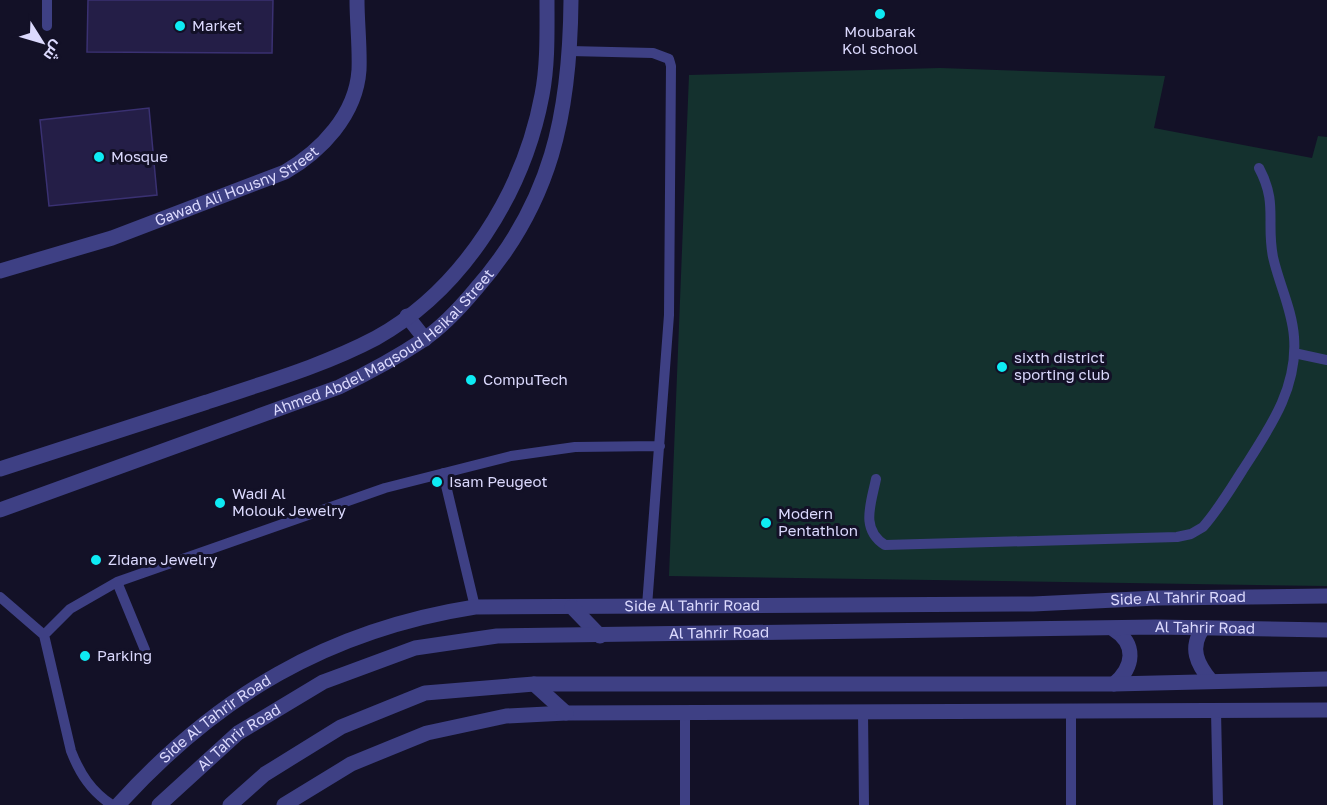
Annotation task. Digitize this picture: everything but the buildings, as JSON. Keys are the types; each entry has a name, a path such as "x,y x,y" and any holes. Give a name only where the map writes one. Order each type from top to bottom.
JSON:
{"street":[{"name":"Gawad Ali Housny Street","path":"0,271 112,238 285,172 304,160 336,127 354,89 359,72 357,0"},
{"name":"Ahmed Abdel Maqsoud Heikal Street","path":"0,469 282,377 377,337 442,287 472,252 498,215 518,175 534,132 543,93 548,0"},
{"name":"Ahmed Abdel Maqsoud Heikal Street","path":"0,510 321,394 382,365 425,339 460,307 492,272 524,221 540,189 556,145 566,98 571,0"},
{"path":"407,316 425,339"},
{"name":"Side Al Tahrir Road","path":"117,805 158,762 197,727 270,677 309,656 382,628 435,613 474,607 1033,604 1157,598 1327,596"},
{"path":"572,607 600,636"},
{"path":"1203,628 1198,635 1195,652 1200,668 1211,681"},
{"name":"Al Tahrir Road","path":"159,805 238,733 323,682 415,648 497,636 1203,628 1327,630"},
{"path":"1113,629 1126,639 1131,654 1127,670 1114,684"},
{"path":"230,805 265,774 341,727 425,693 534,684 1114,684 1327,679"},
{"path":"534,684 566,713"},
{"path":"284,805 351,764 427,733 506,716 566,713 1327,710"}],"lane":[{"path":"47,0 47,26"},
{"path":"570,51 653,53 669,59 671,66 669,315 647,606"},
{"path":"876,479 868,523 877,539 885,545 1177,537 1191,534 1203,527 1281,410 1290,382 1294,353 1290,312 1273,256 1270,192 1259,168"},
{"path":"1294,353 1327,360"},
{"path":"44,635 70,609 117,582 385,488 511,456 575,447 660,446"},
{"path":"443,472 474,607"},
{"path":"117,582 145,650"},
{"path":"0,597 44,635 77,768 87,784 112,805"},
{"path":"1216,711 1218,805"},
{"path":"863,712 864,805"},
{"path":"1071,712 1071,805"},
{"path":"685,713 685,805"}],"green space":[{"name":"sixth district sporting club","path":"940,68 1165,76 1154,128 1312,158 1318,136 1327,137 1327,586 669,576 689,75"}],"place":[{"name":"Moubarak Kol school","path":"880,14"},
{"name":"Market","path":"180,26"},
{"name":"Mosque","path":"99,157"},
{"name":"sixth district sporting club","path":"1002,367"},
{"name":"CompuTech","path":"471,380"},
{"name":"Isam Peugeot","path":"437,482"},
{"name":"Wadi Al Molouk Jewelry","path":"220,503"},
{"name":"Modern Pentathlon","path":"766,523"},
{"name":"Zidane Jewelry","path":"96,560"},
{"name":"Parking","path":"85,656"}]}
